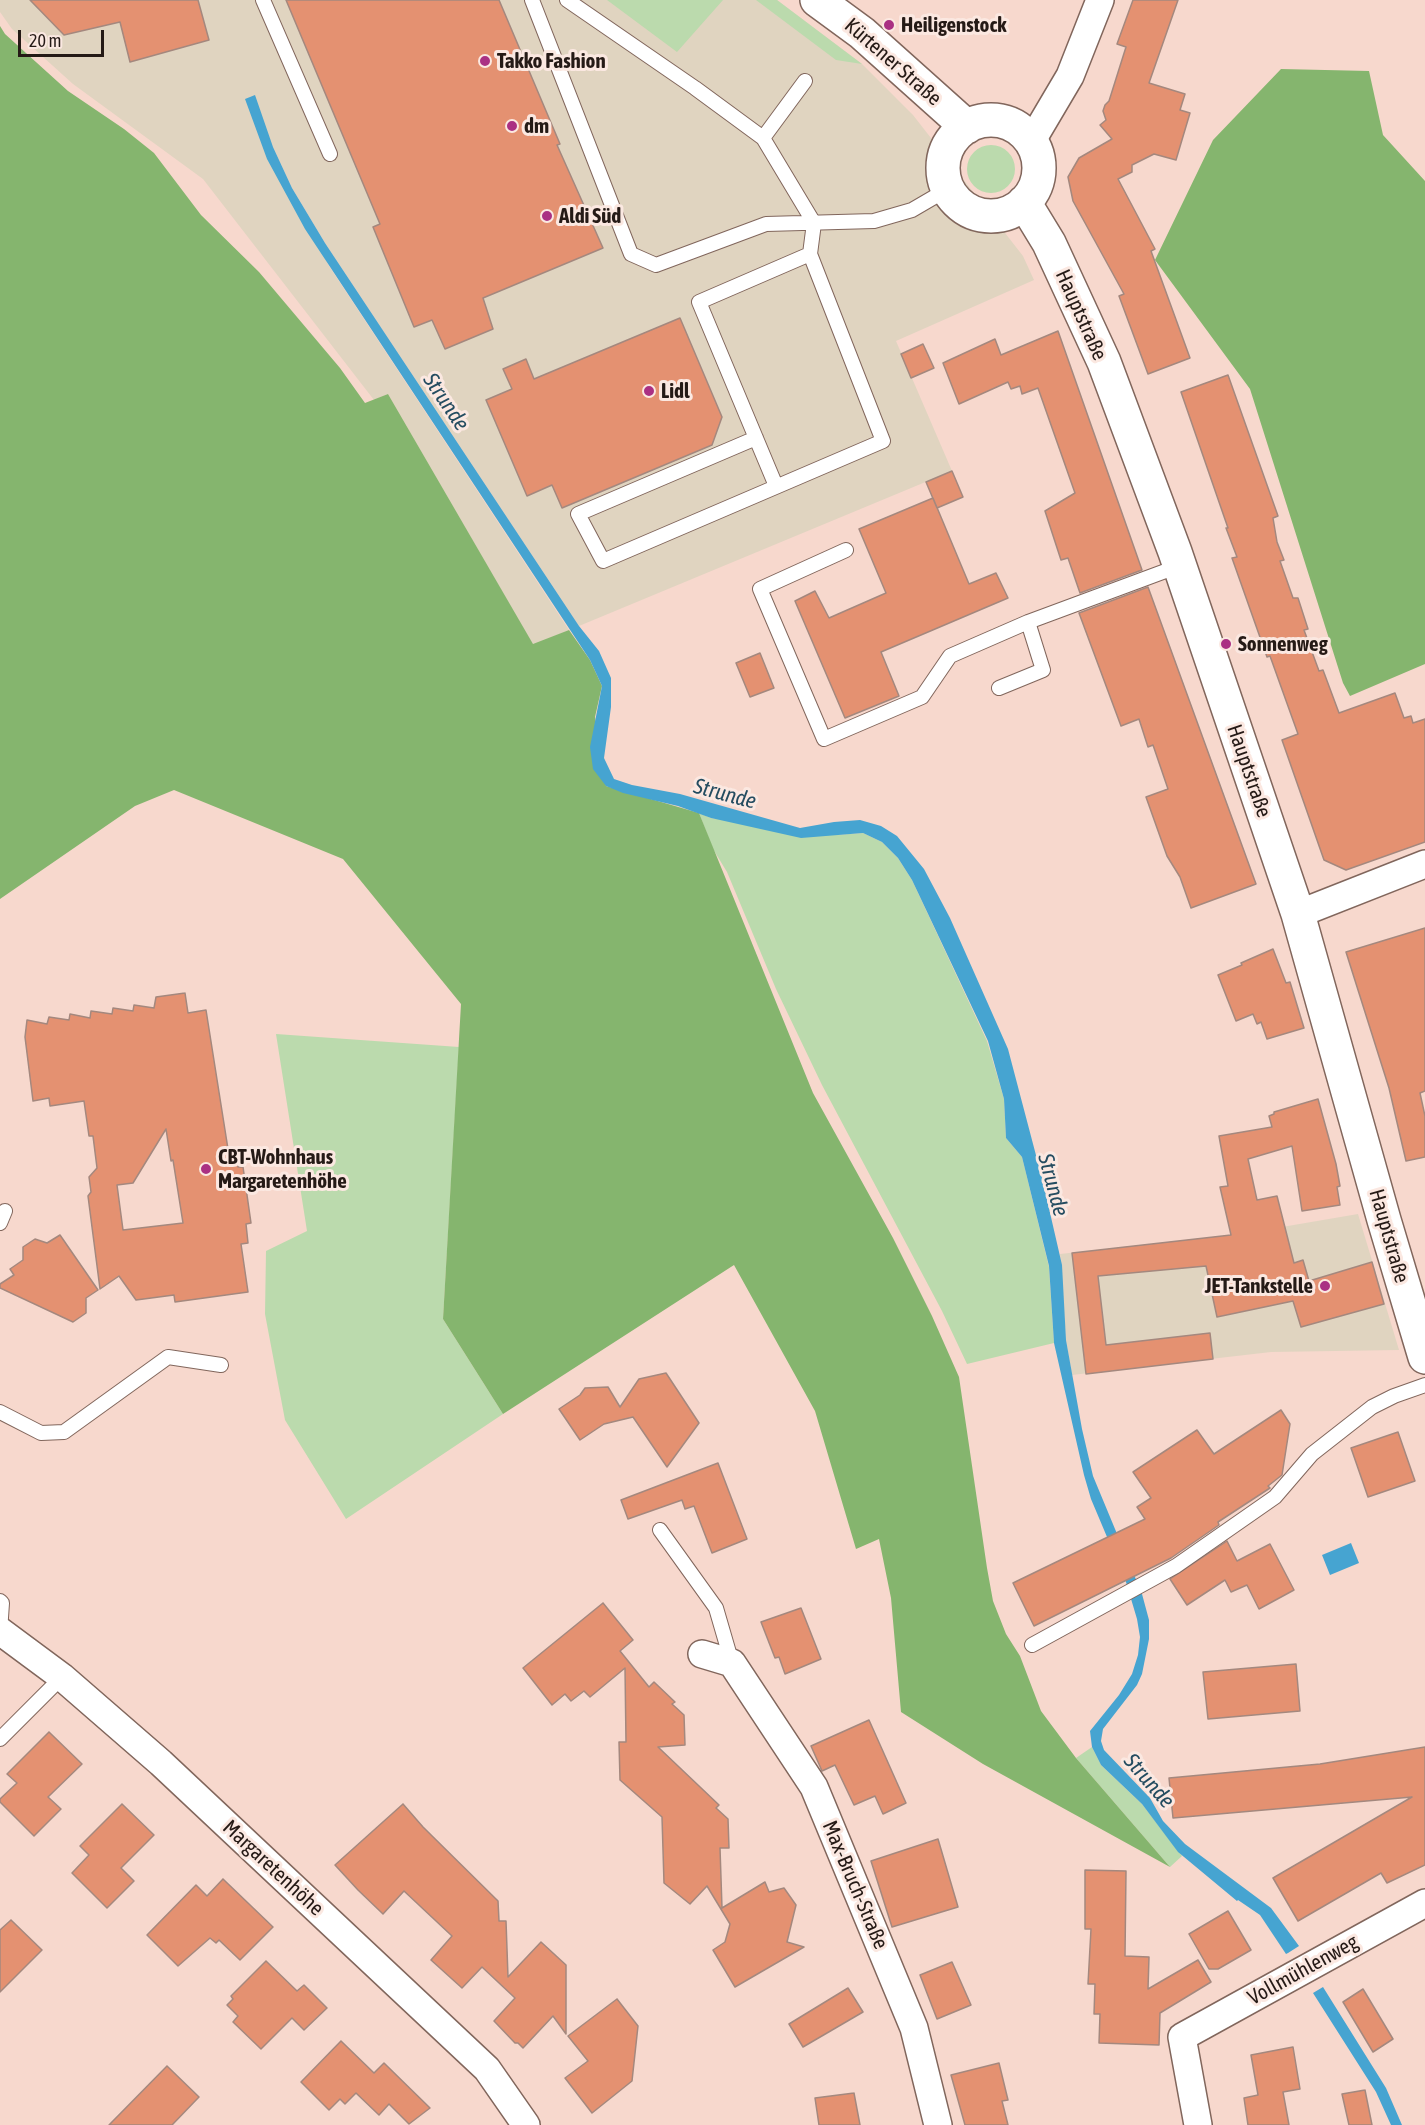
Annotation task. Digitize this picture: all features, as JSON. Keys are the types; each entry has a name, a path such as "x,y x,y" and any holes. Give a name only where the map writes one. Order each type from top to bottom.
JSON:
{"main road":[{"name":"Kürtener Straße","path":"817,0 862,33 967,127"},
{"path":"988,121 1001,122 1018,129 1031,142 1037,159 1038,177 1034,188 1024,202 1014,210 1001,215 982,215 964,207 948,189 944,174 945,157 951,142 967,127 988,121"},
{"name":"Hauptstraße","path":"1024,202 1049,243 1104,362 1179,566 1298,914 1425,1357"}],"street":[{"path":"1031,142 1070,75 1100,0"},
{"path":"1298,914 1425,864"},
{"name":"Margaretenhöhe","path":"0,1631 62,1677 161,1763 487,2069 526,2125"},
{"path":"702,1654 732,1663"},
{"name":"Max-Bruch-Straße","path":"732,1663 814,1787 914,2028 938,2125"},
{"name":"Vollmühlenweg","path":"1198,2125 1182,2037 1425,1903"}],"lane":[{"path":"263,0 330,154"},
{"path":"532,0 631,254 656,265 766,224 874,221 912,210 948,189"},
{"path":"567,0 695,87 763,138 814,222 810,254 883,441 603,561 578,514 756,438"},
{"path":"763,138 805,81"},
{"path":"776,486 699,302 810,254"},
{"path":"846,550 760,589 824,739 922,697 950,656 1028,622 1179,566"},
{"path":"999,688 1043,670 1028,622"},
{"path":"0,1412 41,1433 64,1432 168,1357 222,1365"},
{"path":"1032,1645 1176,1566 1275,1497 1312,1454 1372,1407 1394,1395 1425,1385"},
{"name":"Max-Bruch-Straße","path":"660,1530 716,1608 732,1663"},
{"path":"0,1601 2,1604 0,1631"},
{"path":"0,1739 62,1677"}],"shaded area":[{"path":"0,0 777,0 862,64 913,115 1023,256 1034,280 896,341 952,471 579,626 325,243 292,188 273,147 245,98 329,266 569,630 533,645 388,394 374,400 203,179 73,84 12,29 0,12"},
{"path":"1358,1214 1399,1350 1271,1352 1072,1375 1066,1340 1060,1254 1241,1234"}],"green space":[{"path":"607,0 723,0 677,52"},
{"path":"756,0 777,0 862,64 836,60"},
{"path":"0,26 5,34 68,91 124,129 154,153 201,215 259,272 340,368 365,403 388,394 533,644 569,630 590,660 602,686 595,717 606,786 699,813 813,1093 893,1238 959,1377 993,1601 1006,1634 1020,1656 1041,1711 1076,1758 1170,1867 983,1764 901,1712 891,1598 879,1539 856,1549 815,1411 734,1265 503,1414 443,1319 461,1004 343,859 174,790 135,806 0,899"},
{"path":"1281,69 1369,71 1383,135 1425,181 1425,664 1350,696 1343,683 1250,389 1155,260 1213,140"},
{"path":"986,145 996,145 1008,152 1015,164 1015,174 1008,186 996,193 986,193 971,182 967,174 967,164 978,149"},
{"path":"699,813 711,818 836,835 863,833 882,842 898,858 912,880 987,1041 1004,1099 1006,1138 1022,1157 1049,1267 1054,1343 967,1364 942,1311 822,1085 776,989 727,872 713,849"},
{"path":"276,1034 459,1047 443,1319 503,1414 346,1519 285,1420 265,1314 266,1251 307,1231"},
{"path":"1092,1747 1101,1765 1142,1804 1182,1856 1170,1867 1076,1758"}],"water":[{"path":"255,95 273,147 292,188 325,243 579,626 599,651 611,678 611,707 604,758 614,779 632,785 680,794 800,828 860,820 881,826 897,836 924,869 950,918 1008,1049 1062,1265 1066,1340 1093,1476 1142,1594 1149,1620 1149,1639 1142,1674 1137,1685 1103,1729 1101,1741 1104,1750 1150,1798 1163,1821 1185,1844 1271,1908 1299,1946 1288,1953 1286,1954 1260,1915 1237,1901 1178,1852 1142,1804 1101,1765 1092,1747 1090,1731 1119,1695 1132,1674 1138,1655 1140,1637 1137,1619 1126,1582 1091,1499 1084,1475 1054,1343 1049,1266 1022,1157 1006,1138 1004,1099 988,1041 912,880 898,858 882,842 863,833 801,838 711,818 678,806 623,793 606,786 593,769 590,747 602,686 590,660 305,229 267,159 245,99"},
{"path":"1351,1543 1359,1563 1330,1575 1322,1555"},
{"path":"1323,1987 1386,2088 1402,2125 1391,2125 1376,2092 1313,1993"}],"building":[{"path":"30,0 198,0 209,40 130,62 120,22 64,35"},
{"path":"286,0 499,0 560,144 557,145 603,248 483,298 493,329 445,349 432,320 414,327 373,227 380,224"},
{"path":"1133,0 1178,0 1149,83 1185,94 1180,110 1190,113 1176,160 1154,154 1132,165 1132,172 1118,179 1155,249 1151,251 1190,358 1148,374 1119,296 1124,294 1073,201 1068,177 1079,158 1112,139 1100,125 1106,120 1103,111 1109,101 1126,47 1117,44"},
{"path":"680,318 722,417 712,445 562,508 552,485 527,496 486,400 512,389 503,369 526,359 534,379"},
{"path":"1058,331 1142,570 1080,593 1068,558 1061,560 1045,511 1075,493 1038,388 1022,394 1020,386 1011,389 1008,382 959,404 943,363 995,339 1001,355"},
{"path":"923,344 934,368 911,378 901,354"},
{"path":"1228,375 1278,516 1273,518 1277,542 1284,560 1280,561 1293,598 1298,598 1308,629 1304,630 1319,671 1323,670 1339,713 1395,693 1404,718 1411,716 1413,723 1425,719 1425,842 1346,870 1324,860 1282,740 1298,734 1270,656 1267,657 1232,558 1237,557 1181,392"},
{"path":"952,471 963,497 937,508 926,482"},
{"path":"933,498 969,584 996,573 1008,598 881,652 899,696 845,718 795,601 815,591 829,618 886,593 859,529"},
{"path":"1148,587 1256,884 1191,908 1180,877 1167,856 1146,797 1168,789 1153,745 1148,747 1139,719 1121,726 1079,613"},
{"path":"760,653 774,688 750,697 736,663"},
{"path":"1425,928 1425,1091 1420,1093 1425,1116 1425,1157 1406,1161 1389,1088 1346,952"},
{"path":"1273,949 1286,983 1290,982 1304,1028 1267,1039 1261,1022 1257,1024 1253,1014 1236,1021 1218,975"},
{"name":"CBT-Wohnhaus Margaretenhöhe","path":"185,993 188,1013 206,1010 228,1149 235,1148 238,1167 243,1167 251,1223 246,1224 248,1243 241,1244 248,1292 175,1302 174,1295 136,1300 119,1276 100,1289 88,1196 91,1192 89,1177 97,1168 93,1136 89,1136 84,1101 50,1106 49,1098 33,1101 25,1037 27,1020 47,1024 49,1017 69,1020 70,1014 90,1018 91,1011 112,1014 113,1008 133,1011 134,1005 154,1008 156,997","holes":["166,1129 171,1161 173,1160 183,1223 123,1230 117,1185 133,1183"]},
{"path":"1318,1099 1336,1164 1340,1186 1337,1187 1340,1205 1302,1211 1292,1146 1248,1159 1257,1200 1277,1196 1294,1263 1303,1260 1309,1281 1372,1262 1384,1304 1301,1327 1293,1301 1217,1317 1206,1266 1098,1276 1106,1345 1210,1333 1213,1359 1086,1374 1072,1253 1231,1235 1220,1187 1228,1186 1219,1136 1272,1127 1269,1116 1274,1112"},
{"path":"60,1235 98,1290 86,1298 86,1313 73,1322 0,1288 0,1284 14,1275 10,1269 23,1260 23,1247 35,1239 47,1243"},
{"path":"666,1373 699,1423 667,1467 633,1417 604,1424 580,1440 559,1409 580,1395 585,1388 608,1387 620,1407 639,1379"},
{"path":"1281,1410 1290,1424 1282,1475 1268,1486 1270,1488 1218,1522 1219,1525 1171,1558 1034,1626 1013,1583 1145,1519 1137,1507 1151,1498 1133,1472 1197,1430 1214,1454"},
{"path":"1398,1432 1415,1481 1368,1497 1351,1448"},
{"path":"718,1463 747,1539 712,1553 694,1506 685,1509 682,1500 628,1519 621,1500"},
{"path":"1227,1541 1237,1561 1270,1544 1294,1590 1259,1609 1247,1585 1231,1592 1225,1580 1187,1605 1170,1579"},
{"path":"603,1603 633,1640 620,1651 649,1687 654,1682 675,1702 672,1704 684,1715 685,1745 658,1747 719,1805 716,1808 728,1819 729,1848 720,1848 722,1908 765,1882 769,1892 784,1888 796,1905 787,1942 804,1947 735,1987 713,1950 725,1942 730,1924 707,1886 690,1904 664,1883 662,1817 620,1780 619,1742 626,1742 625,1668 590,1697 584,1691 571,1701 565,1694 552,1705 523,1668"},
{"path":"801,1608 821,1659 785,1674 779,1657 775,1658 761,1622"},
{"path":"1296,1664 1300,1711 1208,1719 1203,1672"},
{"path":"869,1720 906,1803 883,1814 875,1796 854,1805 835,1765 822,1771 811,1746"},
{"path":"49,1732 82,1764 48,1797 61,1809 34,1836 0,1802 0,1799 17,1783 7,1774"},
{"path":"1425,1747 1425,1865 1387,1883 1381,1873 1298,1921 1273,1878 1412,1797 1173,1818 1169,1778 1320,1764"},
{"path":"122,1804 154,1835 121,1868 134,1881 107,1908 72,1873 89,1855 80,1846"},
{"path":"403,1804 423,1827 498,1901 499,1921 506,1921 508,1977 541,1942 566,1965 566,2034 553,2016 523,2048 515,2043 494,2021 515,1998 482,1967 462,1988 431,1960 452,1936 404,1891 383,1914 335,1865"},
{"path":"938,1839 958,1907 892,1927 871,1861"},
{"path":"1085,1870 1126,1871 1125,1956 1149,1957 1148,1989 1198,1960 1211,1982 1160,2013 1159,2045 1099,2043 1100,2014 1094,2014 1095,1984 1088,1984 1091,1929 1085,1929"},
{"path":"223,1879 273,1927 240,1960 219,1940 216,1943 210,1938 178,1966 147,1935 196,1885 207,1896"},
{"path":"1228,1911 1251,1950 1218,1969 1209,1969 1189,1934"},
{"path":"11,1920 42,1950 0,1992 0,1930"},
{"path":"266,1961 297,1991 304,1985 327,2008 304,2030 292,2018 261,2049 233,2022 238,2016 227,2005 233,1999 231,1996"},
{"path":"952,1962 971,2005 937,2019 920,1975"},
{"path":"848,1988 863,2012 803,2047 789,2024"},
{"path":"1363,1989 1393,2039 1373,2052 1343,2002"},
{"path":"617,1999 638,2026 632,2081 592,2113 565,2078 588,2061 568,2036"},
{"path":"341,2041 374,2073 384,2063 430,2108 409,2124 389,2104 379,2115 356,2093 345,2104 340,2099 329,2110 301,2082"},
{"path":"1293,2047 1300,2089 1283,2092 1289,2125 1248,2125 1244,2098 1258,2095 1251,2055"},
{"path":"999,2063 1008,2100 1002,2101 1008,2125 965,2125 951,2075"},
{"path":"167,2066 199,2097 172,2125 109,2125"},
{"path":"1365,2090 1372,2125 1349,2125 1342,2094"},
{"path":"854,2093 860,2125 819,2125 815,2098"}],"place":[{"name":"Heiligenstock","path":"889,25"},
{"name":"Takko Fashion","path":"485,61"},
{"name":"dm","path":"512,126"},
{"name":"Aldi Süd","path":"547,216"},
{"name":"Lidl","path":"649,391"},
{"name":"Sonnenweg","path":"1226,644"},
{"name":"CBT-Wohnhaus Margaretenhöhe","path":"206,1169"},
{"name":"JET-Tankstelle","path":"1325,1286"}],"water label":[{"name":"Strunde","path":"446,402"},
{"name":"Strunde","path":"725,794"},
{"name":"Strunde","path":"1053,1185"},
{"name":"Strunde","path":"1149,1781"}]}
